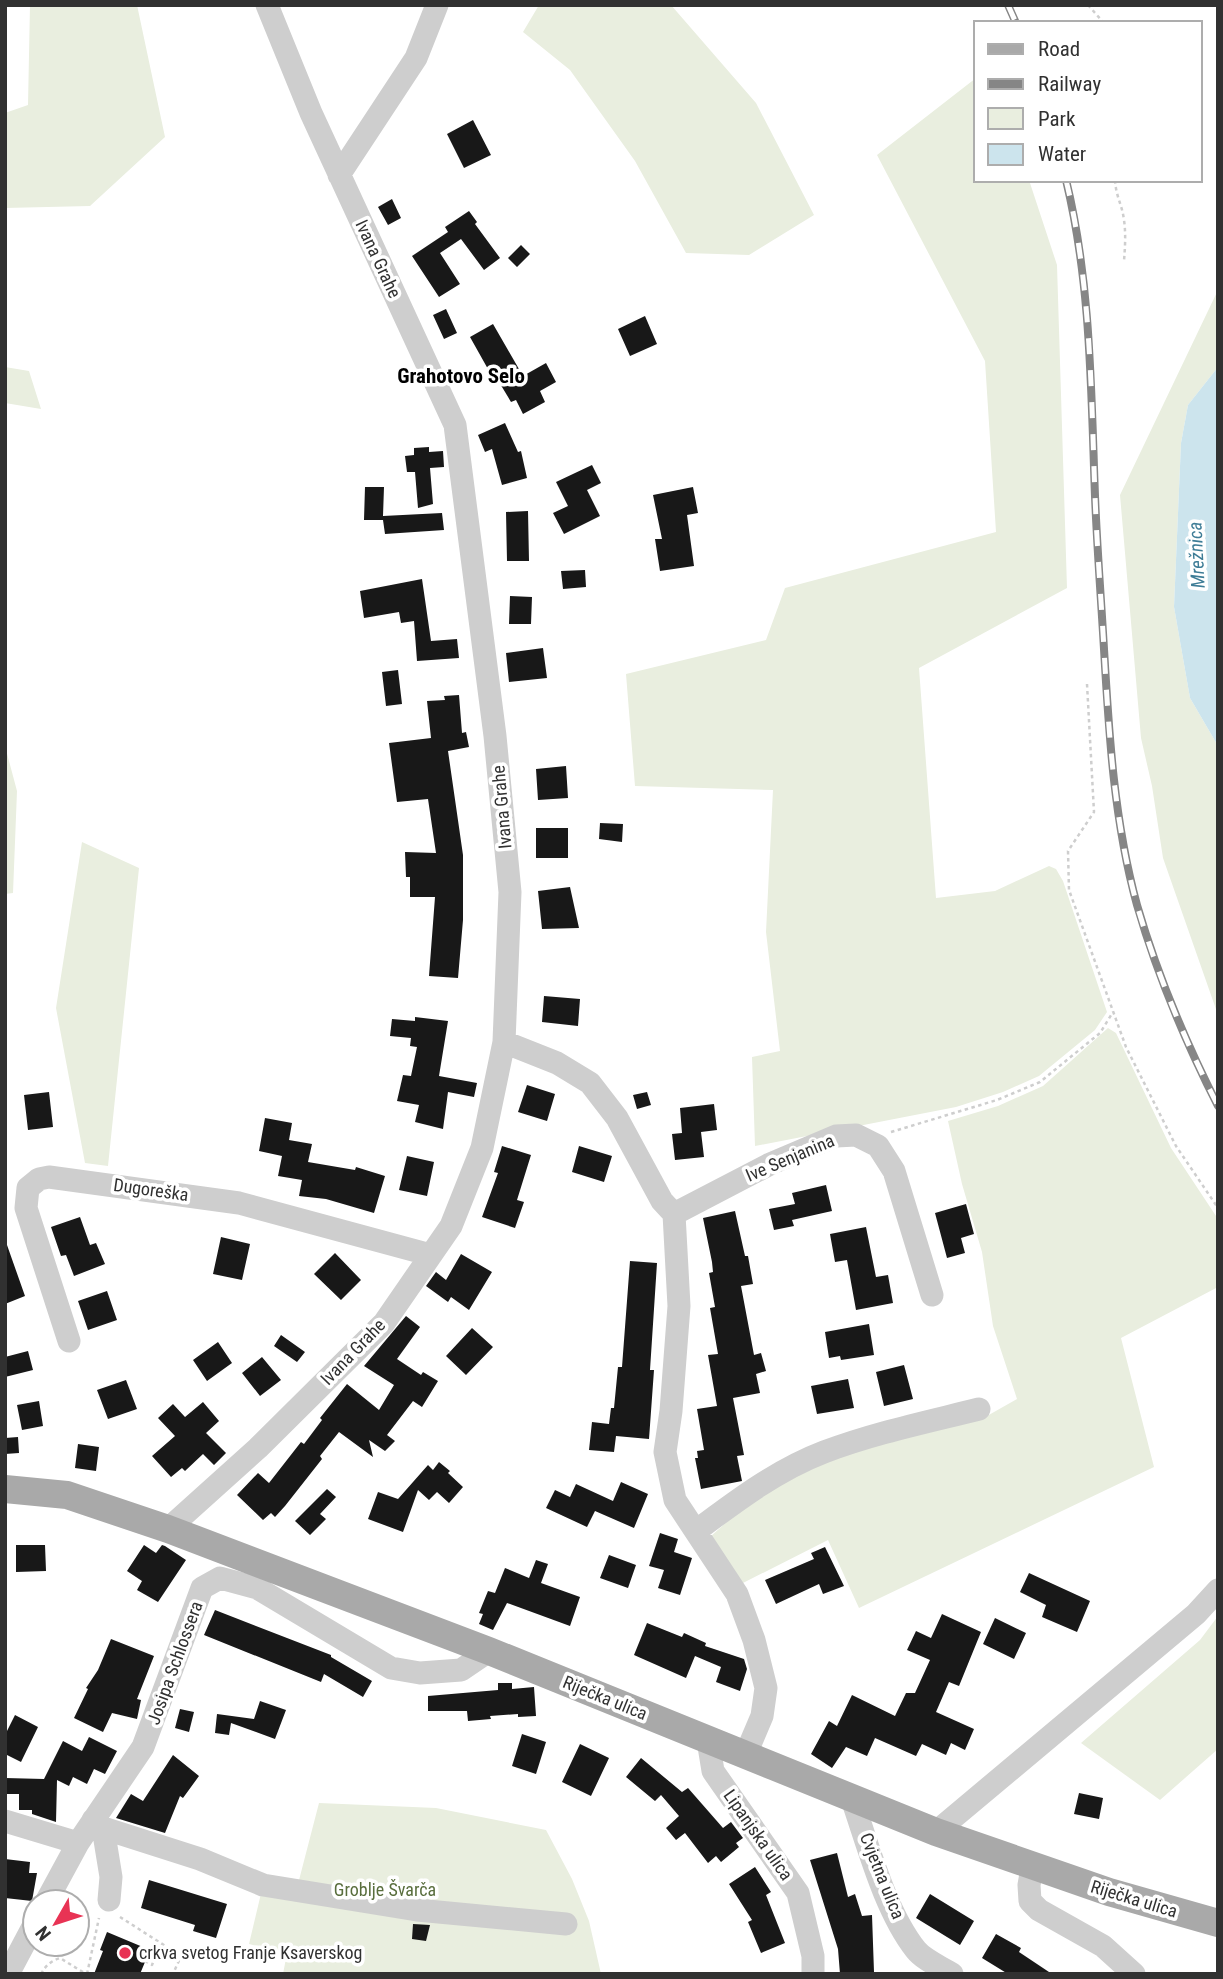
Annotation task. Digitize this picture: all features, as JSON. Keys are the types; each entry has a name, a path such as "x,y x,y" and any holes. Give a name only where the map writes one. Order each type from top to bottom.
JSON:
{"main road":[{"name":"Riječka ulica","path":"5,1489 67,1495 169,1529 489,1651 936,1832 1032,1868 1212,1921"}],"street":[{"name":"Ivana Grahe","path":"169,1529 258,1448 384,1323 451,1226 482,1148 504,1042 510,892 495,736 455,425 311,113 267,5"},
{"path":"339,175 416,58 438,5"},
{"path":"504,1042 557,1063 590,1083 617,1118 662,1201 674,1214 679,1306 665,1452 675,1500 737,1594 754,1640 766,1688 762,1716 745,1756"},
{"name":"Ive Senjanina","path":"674,1214 770,1164 836,1136 856,1135 867,1140"},
{"path":"867,1140 878,1146 894,1171 932,1295"},
{"name":"Dugoreška","path":"69,1341 26,1208 27,1188 49,1177 239,1203 430,1255"},
{"path":"696,1531 753,1489 821,1453 881,1433 979,1409"},
{"name":"Josipa Schlossera","path":"54,1888 78,1843 98,1824 143,1747 202,1588 220,1578 257,1588 391,1668 420,1673 461,1670 489,1651"},
{"path":"936,1832 1196,1614 1218,1590"},
{"name":"Lipanjska ulica","path":"708,1740 713,1771 798,1893 813,1956 813,1974"},
{"name":"Cvjetna ulica","path":"852,1798 872,1859 896,1917 917,1952 952,1974"},
{"path":"5,1821 78,1843"},
{"path":"98,1824 111,1877 109,1907"},
{"path":"98,1824 200,1859 263,1885 416,1910 566,1924"},
{"path":"1032,1868 1030,1901 1039,1910 1103,1946 1134,1974"},
{"path":"8,1974 21,1949"}],"path":[{"path":"1088,5 1102,21"},
{"path":"1115,182 1115,195 1121,204 1124,220 1124,261"},
{"path":"1087,684 1094,812 1068,851 1069,890 1126,1047 1176,1146 1218,1208"},
{"path":"867,1140 997,1100 1040,1082 1100,1033 1113,1012"},
{"path":"41,1974 45,1966 60,1958 87,1974 109,1907 181,1956 173,1974"},
{"path":"145,1961 152,1965 155,1957 154,1939"}],"green space":[{"path":"30,5 137,5 165,137 90,206 5,208 5,113 28,105"},
{"path":"539,5 671,5 756,103 814,215 749,255 686,253 635,161 570,70 523,32"},
{"path":"974,80 974,182 1030,182 1057,265 1067,588 919,668 936,898 995,891 1049,866 1056,869 1063,881 1107,1012 1095,1030 1039,1076 1003,1092 956,1107 755,1146 752,1057 780,1051 766,932 773,790 635,786 626,674 766,640 785,588 996,532 985,361 877,155"},
{"path":"1218,290 1218,367 1188,405 1181,443 1174,607 1190,698 1218,746 1218,1015 1163,858 1152,786 1141,738 1120,495"},
{"path":"5,367 29,371 41,409 5,403"},
{"path":"5,746 17,791 13,893 5,894"},
{"path":"82,842 139,868 108,1166 85,1163 56,1008"},
{"path":"1108,1028 1116,1033 1171,1148 1218,1219 1218,1287 1121,1338 1154,1467 859,1608 828,1540 741,1584 710,1537 759,1493 853,1447 987,1416 1017,1399 993,1326 982,1252 962,1184 948,1121 998,1106 1043,1086"},
{"path":"1218,1616 1218,1749 1160,1800 1081,1743 1200,1640"},
{"name":"Groblje Švarča","path":"319,1803 436,1808 546,1830 572,1879 589,1921 601,1974 283,1974 287,1953 249,1944 263,1885 298,1884"}],"water":[{"name":"Mrežnica","path":"1218,367 1218,746 1190,698 1174,607 1181,443 1188,405"}],"building":[{"path":"473,120 491,155 464,168 447,134"},
{"path":"392,199 401,218 388,225 378,207"},
{"path":"469,211 477,222 475,224 500,258 484,270 461,239 440,253 460,284 439,297 412,256 448,232 445,227"},
{"path":"521,245 530,254 517,267 508,258"},
{"path":"446,309 457,333 444,339 433,315"},
{"path":"645,316 657,344 630,356 618,329"},
{"path":"493,324 523,376 546,363 556,382 540,391 545,402 523,414 516,400 511,402 496,377 493,378 470,337"},
{"path":"505,423 518,452 521,451 527,478 502,485 492,449 485,452 478,435"},
{"path":"429,447 429,452 443,451 444,467 430,468 433,504 418,508 415,472 407,472 405,456 414,455 414,448"},
{"path":"592,465 601,483 587,490 600,516 564,534 553,513 568,506 556,482"},
{"path":"365,487 384,487 383,516 442,513 444,530 385,534 383,520 364,520"},
{"path":"693,487 698,513 687,515 694,566 660,571 655,539 662,539 653,495"},
{"path":"528,511 529,561 507,561 506,512"},
{"path":"585,570 586,587 563,589 561,571"},
{"path":"422,579 431,641 457,639 459,658 417,661 414,621 401,623 399,612 364,618 360,591"},
{"path":"510,596 532,597 531,624 509,624"},
{"path":"543,648 547,678 509,682 506,653"},
{"path":"398,670 402,704 386,706 382,672"},
{"path":"459,695 462,733 466,732 469,747 448,751 463,855 463,920 458,978 429,976 435,897 410,897 410,877 406,877 405,852 436,853 428,799 397,802 389,743 431,738 427,701 445,700 444,696"},
{"path":"566,766 568,798 538,800 536,769"},
{"path":"600,823 623,824 622,842 599,839"},
{"path":"536,828 568,828 568,858 536,858"},
{"path":"570,887 579,928 542,929 538,891"},
{"path":"544,996 580,999 578,1026 542,1022"},
{"path":"415,1017 448,1021 439,1076 477,1083 474,1097 448,1092 443,1129 415,1122 419,1105 397,1101 403,1075 411,1076 417,1047 410,1046 411,1038 390,1036 392,1019 415,1021"},
{"path":"527,1085 555,1094 547,1121 518,1112"},
{"path":"49,1092 53,1127 28,1130 24,1095"},
{"path":"647,1092 651,1105 637,1109 633,1095"},
{"path":"714,1104 717,1130 701,1132 704,1157 675,1160 672,1134 682,1133 680,1108"},
{"path":"265,1118 292,1123 289,1140 312,1144 308,1162 355,1170 356,1167 385,1176 374,1213 326,1199 299,1196 302,1180 278,1176 282,1156 259,1151"},
{"path":"502,1146 531,1155 517,1200 524,1202 515,1228 482,1217 498,1173 494,1172"},
{"path":"579,1146 612,1156 604,1182 572,1172"},
{"path":"407,1156 434,1162 427,1196 399,1190"},
{"path":"826,1185 832,1211 792,1220 794,1226 774,1230 769,1209 795,1204 792,1193"},
{"path":"966,1204 974,1234 961,1238 965,1253 947,1258 935,1213"},
{"path":"735,1211 753,1284 741,1286 754,1355 761,1353 766,1371 756,1374 760,1393 733,1398 744,1455 737,1456 742,1481 701,1489 695,1458 698,1458 697,1451 704,1450 697,1409 717,1406 708,1355 718,1354 710,1308 715,1307 709,1273 713,1272 712,1262 703,1218"},
{"path":"80,1217 90,1245 96,1243 105,1264 74,1276 66,1255 61,1256 51,1227"},
{"path":"866,1227 876,1277 888,1275 893,1303 856,1310 847,1260 835,1262 830,1234"},
{"path":"221,1237 250,1244 242,1280 213,1274"},
{"path":"7,1245 25,1296 5,1304 5,1246"},
{"path":"335,1253 361,1280 341,1300 314,1274"},
{"path":"461,1254 492,1272 469,1310 451,1297 448,1302 426,1286 436,1272 446,1280"},
{"path":"630,1261 657,1263 650,1370 654,1370 649,1439 616,1436 614,1452 589,1450 592,1422 609,1424 611,1408 614,1408 618,1367 622,1367"},
{"path":"107,1291 117,1320 88,1330 78,1301"},
{"path":"406,1316 420,1327 397,1359 421,1375 423,1372 438,1381 422,1407 413,1401 387,1435 395,1441 385,1451 369,1440 373,1457 339,1432 320,1456 322,1459 285,1506 275,1517 271,1513 263,1520 237,1495 258,1473 269,1483 301,1442 304,1444 322,1420 320,1418 347,1384 379,1410 394,1385 364,1366"},
{"path":"869,1324 874,1355 841,1360 840,1356 829,1358 825,1332"},
{"path":"472,1328 493,1347 466,1375 446,1356"},
{"path":"281,1335 305,1352 297,1362 274,1346"},
{"path":"218,1342 232,1363 207,1381 193,1360"},
{"path":"28,1351 33,1370 5,1377 5,1357"},
{"path":"262,1357 281,1380 260,1396 242,1373"},
{"path":"904,1365 913,1399 884,1406 876,1372"},
{"path":"848,1379 854,1408 817,1414 811,1386"},
{"path":"126,1380 137,1409 108,1419 97,1390"},
{"path":"39,1401 43,1426 22,1430 17,1405"},
{"path":"203,1402 219,1421 206,1433 226,1453 214,1465 203,1454 185,1471 182,1468 171,1477 152,1456 175,1436 158,1418 173,1404 185,1417"},
{"path":"18,1437 19,1453 5,1454 5,1438"},
{"path":"78,1444 99,1447 96,1471 75,1468"},
{"path":"439,1462 463,1487 449,1503 437,1492 429,1500 418,1490 403,1532 368,1519 378,1492 398,1499 428,1465 433,1470"},
{"path":"621,1482 648,1494 634,1528 595,1511 587,1527 546,1508 555,1490 570,1497 576,1484 613,1501"},
{"path":"327,1489 336,1497 320,1514 326,1519 310,1535 295,1521"},
{"path":"660,1533 678,1539 674,1552 692,1558 680,1595 658,1588 664,1570 649,1566"},
{"path":"16,1545 45,1545 46,1571 16,1572"},
{"path":"144,1545 156,1553 162,1545 165,1546 186,1560 158,1602 137,1590 142,1581 127,1571"},
{"path":"825,1547 844,1586 823,1594 819,1584 776,1604 765,1580 814,1559 811,1553"},
{"path":"609,1555 636,1565 628,1588 600,1578"},
{"path":"536,1560 548,1564 541,1583 580,1597 570,1626 507,1603 493,1630 479,1624 483,1614 479,1613 488,1591 495,1593 505,1568 529,1578"},
{"path":"1029,1573 1090,1601 1077,1632 1042,1617 1046,1605 1020,1592"},
{"path":"215,1610 331,1655 372,1681 363,1697 324,1674 321,1682 204,1635"},
{"path":"942,1614 981,1632 959,1686 949,1682 936,1712 974,1729 965,1750 951,1743 946,1755 922,1744 916,1756 875,1738 867,1756 846,1747 832,1768 811,1754 829,1721 837,1726 852,1695 895,1716 906,1693 915,1693 930,1660 907,1650 916,1631 931,1638"},
{"path":"995,1618 1026,1633 1014,1659 983,1644"},
{"path":"647,1623 682,1637 684,1633 706,1643 705,1646 744,1659 747,1669 740,1691 716,1682 721,1667 695,1656 686,1678 634,1655"},
{"path":"111,1639 154,1656 137,1699 141,1700 137,1719 112,1713 103,1732 74,1718"},
{"path":"498,1683 512,1683 512,1689 534,1687 536,1716 490,1716 491,1719 468,1721 467,1711 428,1711 428,1696 498,1690"},
{"path":"260,1701 286,1710 275,1739 231,1723 229,1735 215,1733 217,1714 254,1719"},
{"path":"180,1709 194,1712 189,1732 175,1728"},
{"path":"15,1715 38,1727 21,1762 5,1754 5,1735"},
{"path":"522,1734 546,1742 536,1774 512,1766"},
{"path":"89,1737 117,1751 105,1774 94,1769 87,1784 73,1777 69,1786 57,1780 56,1822 32,1814 32,1810 19,1810 19,1794 5,1794 5,1778 44,1779 63,1741 82,1751"},
{"path":"580,1744 609,1758 591,1796 562,1782"},
{"path":"173,1755 199,1776 183,1798 180,1796 165,1833 116,1818 131,1794 143,1801"},
{"path":"641,1758 682,1792 688,1788 723,1828 731,1822 743,1838 736,1843 739,1847 721,1862 716,1856 708,1863 685,1833 676,1840 666,1828 679,1816 661,1795 655,1801 626,1777"},
{"path":"1079,1793 1103,1798 1099,1819 1074,1814"},
{"path":"837,1853 848,1897 855,1894 862,1916 872,1915 874,1972 840,1974 838,1949 810,1860"},
{"path":"5,1859 30,1862 29,1873 37,1873 34,1888 21,1888 21,1900 5,1898"},
{"path":"755,1867 771,1892 766,1895 785,1943 761,1953 748,1922 752,1920 729,1884"},
{"path":"149,1880 227,1904 216,1938 193,1931 195,1925 141,1908"},
{"path":"930,1894 974,1921 960,1945 916,1918"},
{"path":"413,1924 430,1925 426,1941 412,1939"},
{"name":"crkva svetog Franje Ksaverskog","path":"107,1932 150,1950 140,1974 94,1974"},
{"path":"996,1934 1021,1948 1019,1952 1052,1974 1008,1974 982,1958"}],"railway":[{"path":"1008,5 1015,21"},
{"path":"1066,182 1081,258 1085,297 1108,713 1123,842 1137,905 1153,956 1183,1032 1218,1106"}],"place":[{"name":"crkva svetog Franje Ksaverskog","path":"125,1953"}],"district":[{"name":"Grahotovo Selo","path":"461,376"}]}
